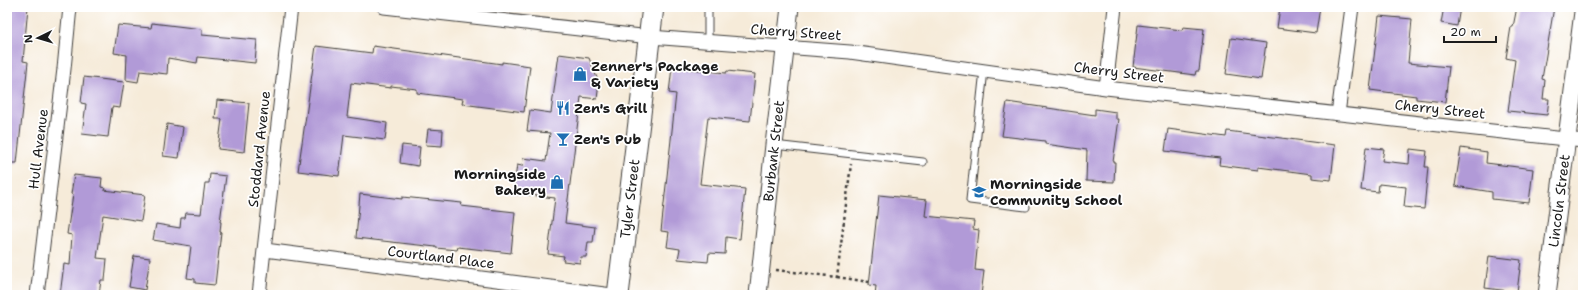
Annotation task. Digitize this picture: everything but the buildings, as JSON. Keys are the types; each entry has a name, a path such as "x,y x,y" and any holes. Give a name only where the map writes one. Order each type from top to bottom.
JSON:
{"main road":[{"name":"Tyler Street","path":"618,295 654,7"}],"street":[{"name":"Hull Avenue","path":"37,295 70,7"},
{"name":"Stoddard Avenue","path":"259,295 291,7"},
{"name":"Cherry Street","path":"384,7 650,37 850,52 1106,88 1575,140"},
{"name":"Burbank Street","path":"758,295 790,7"},
{"path":"1106,88 1115,7"},
{"path":"1338,114 1352,7"},
{"name":"Lincoln Street","path":"1547,295 1575,140 1583,12"},
{"name":"Courtland Place","path":"265,250 612,295"}],"lane":[{"path":"708,7 708,42"},
{"path":"984,70 970,200 1026,206"},
{"path":"774,145 923,162"}],"path":[{"path":"837,277 852,154"},
{"path":"776,270 869,282"}],"place":[{"name":"Zenner's Package & Variety","path":"580,74"},
{"name":"Zen's Grill","path":"563,108"},
{"name":"Zen's Pub","path":"563,139"},
{"name":"Morningside Bakery","path":"557,182"},
{"name":"Morningside Community School","path":"979,192"}]}
